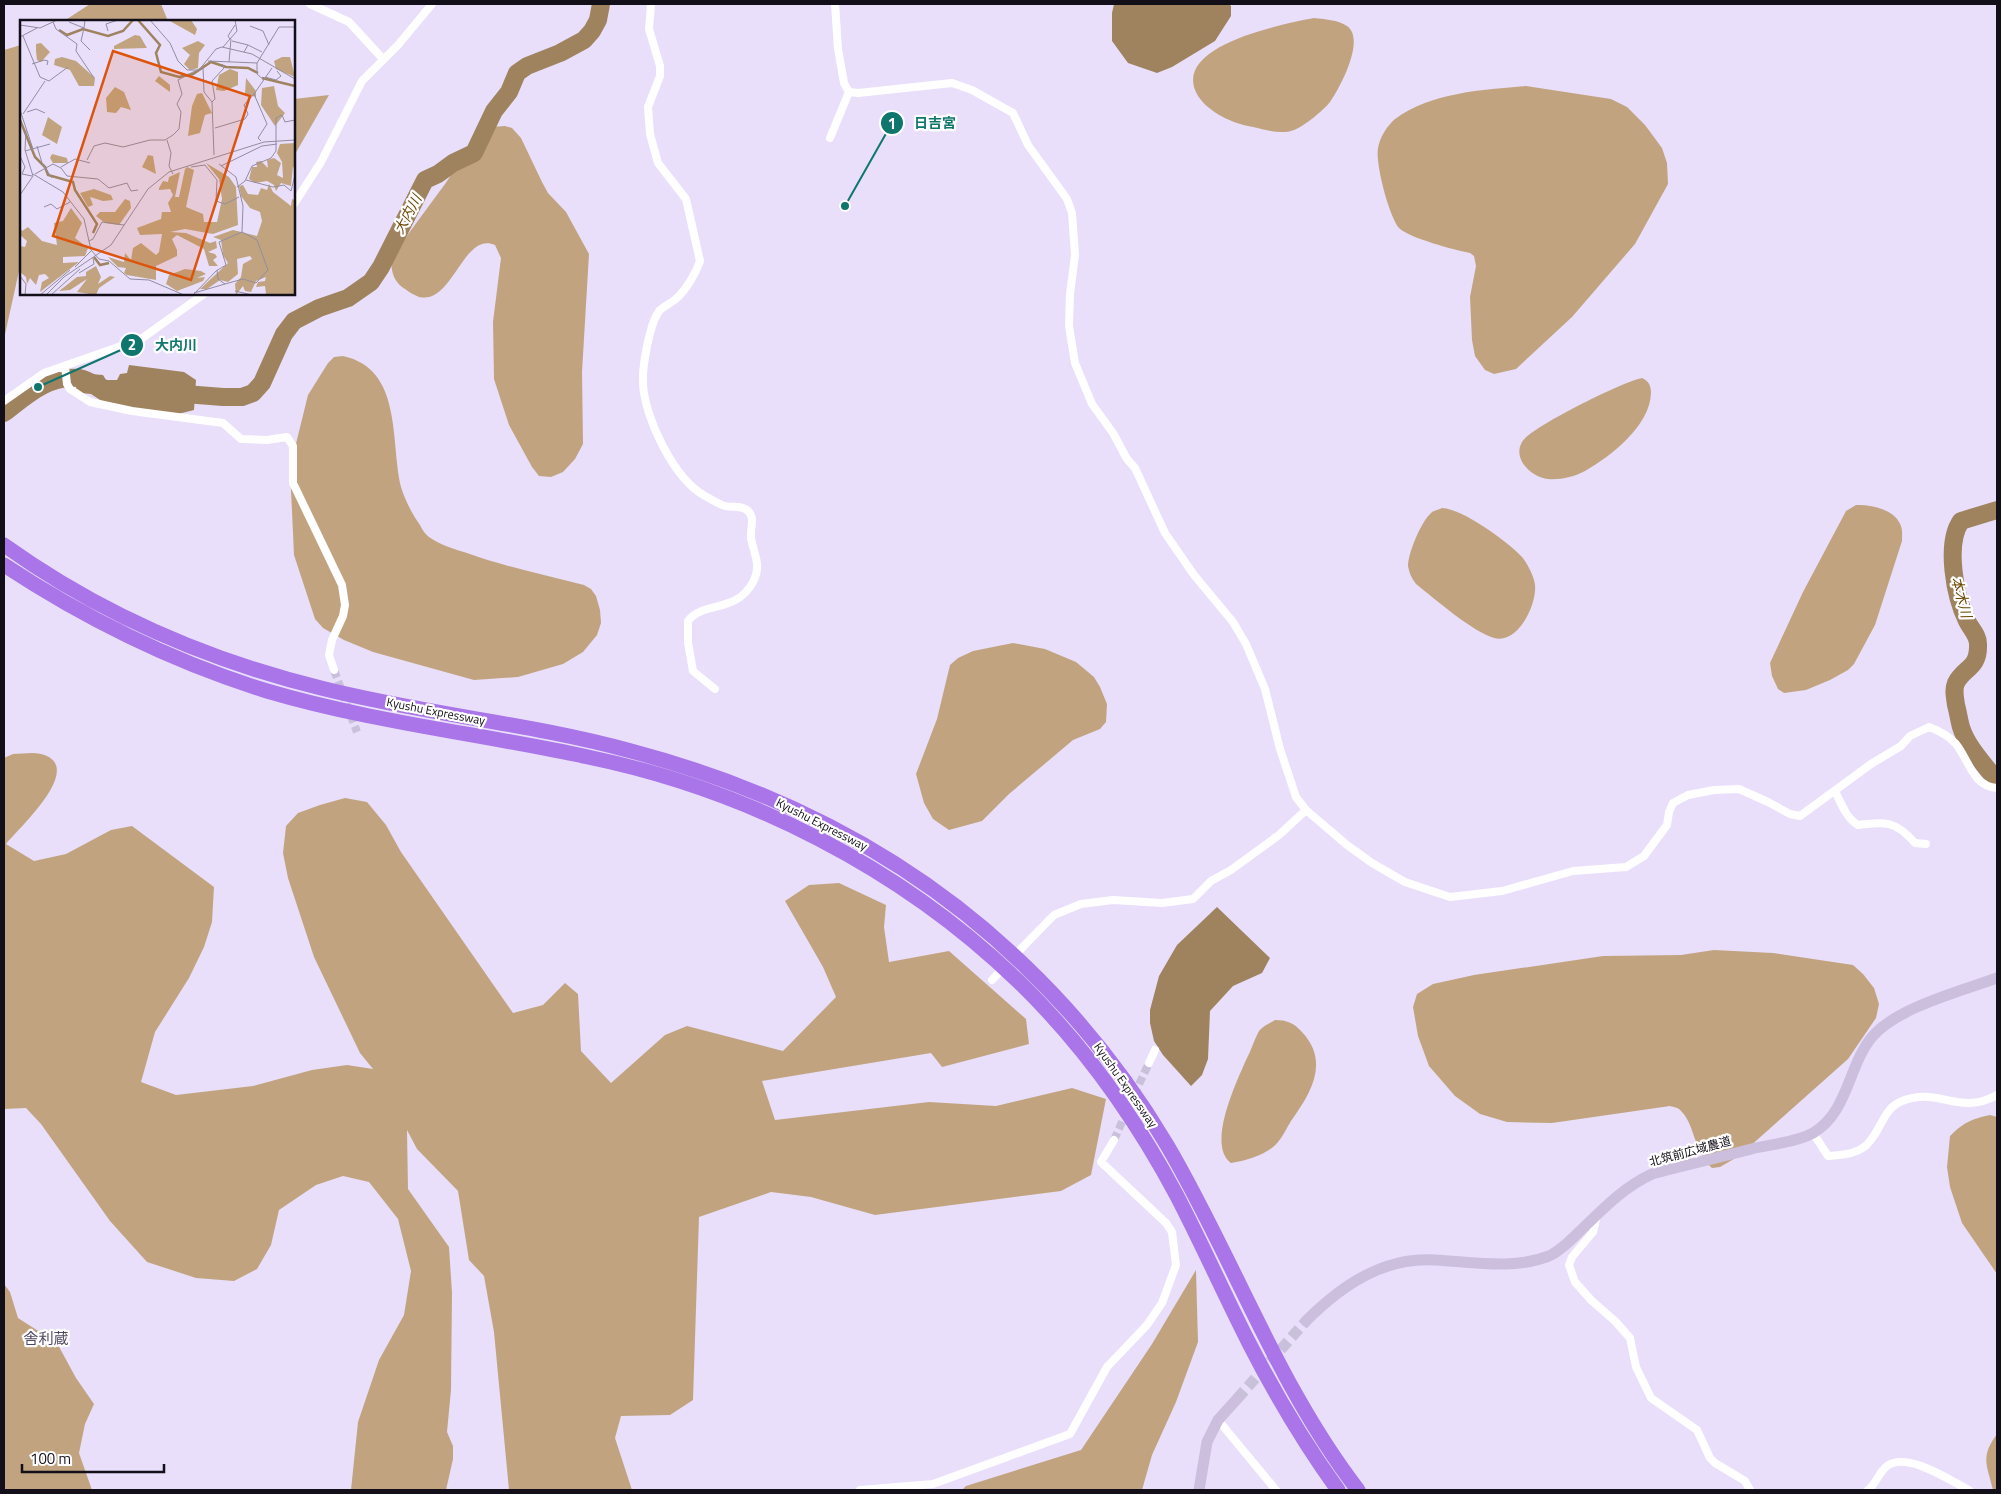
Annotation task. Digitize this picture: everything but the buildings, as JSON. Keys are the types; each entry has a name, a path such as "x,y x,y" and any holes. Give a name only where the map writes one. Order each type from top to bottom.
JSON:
{"highway":[{"name":"Kyushu Expressway","path":"4,544 30,563 88,599 170,639 207,653 262,673 324,689 592,741 675,763 758,792 808,815 870,848 911,875 950,903 1025,966 1094,1041 1145,1110 1176,1161 1225,1255 1258,1324 1305,1411 1326,1446 1358,1490"},
{"name":"Kyushu Expressway","path":"4,565 98,622 162,653 216,674 269,692 322,706 591,757 682,782 718,794 797,827 902,888 978,946 1018,982 1058,1023 1111,1090 1177,1196 1247,1340 1290,1418 1338,1490"}],"street":[{"path":"310,4 349,22 383,59"},
{"path":"295,202 321,162 362,81 398,45 432,4"},
{"path":"651,4 649,29 660,66 660,76 648,107 650,134 658,163 686,199 700,261 678,298 661,310 654,318 644,365 644,397 657,434 692,487 721,505 748,510 752,520 751,537 758,560 757,574 754,581 738,598 729,604 701,611 688,621 688,643 693,671 715,690"},
{"path":"835,4 838,49 844,84 849,92"},
{"path":"849,92 858,93 952,83 972,90 1013,113 1028,145 1067,199 1072,213 1075,255 1070,294 1069,326 1076,363 1092,404 1113,433 1126,459 1135,468 1165,532 1194,575 1233,622 1246,644 1265,689 1280,749 1296,797 1306,810 1372,863 1405,882 1450,897 1502,891 1573,870 1626,867 1644,856 1667,825 1673,803 1688,795 1714,790 1739,789 1790,814 1800,816 1871,764 1901,746 1910,736 1929,727 1946,734 1957,745 1975,776 1987,787 1997,788"},
{"path":"830,138 849,92"},
{"path":"4,400 44,373 141,340 203,295"},
{"path":"65,366 67,384 70,389 90,402 132,411 223,423 241,439 267,440 287,436 293,446 293,483 342,586 345,605 343,616 332,640 329,655 334,670"},
{"path":"1835,790 1847,814 1858,825 1878,822 1890,823 1908,835 1915,843 1926,844"},
{"path":"992,980 1028,940 1054,915 1082,904 1113,900 1162,903 1193,899 1211,881 1231,870 1279,835 1306,810"},
{"name":"北筑前広域農道","path":"1306,1320 1326,1301 1353,1281 1381,1269 1407,1261 1434,1259 1499,1265 1551,1255 1635,1182 1652,1174 1813,1133 1832,1117 1838,1108 1864,1048 1880,1029 1890,1021 1926,1004 1997,978"},
{"path":"1149,1063 1154,1050"},
{"path":"1813,1133 1828,1156 1846,1154 1855,1152 1870,1143 1883,1119 1898,1102 1921,1096 1938,1097 1963,1104 1974,1104 1997,1095"},
{"path":"860,1490 933,1484 1070,1434 1107,1367 1146,1325 1162,1303 1176,1264 1172,1232 1166,1223 1101,1162 1114,1140"},
{"path":"1597,1215 1593,1232 1572,1257 1569,1265 1575,1282 1630,1338 1636,1367 1652,1398 1697,1430 1710,1458 1745,1481 1750,1490"},
{"path":"1199,1490 1207,1442 1218,1420 1237,1399"},
{"path":"1218,1420 1276,1490"},
{"path":"1868,1490 1887,1466 1897,1461 1939,1473 1969,1490"}],"shaded area":[{"path":"90,4 161,4 168,20 66,20"},
{"path":"1114,4 1229,4 1231,6 1231,16 1215,41 1172,67 1157,73 1128,63 1112,41 1112,13"},
{"path":"1314,18 1335,21 1347,26 1352,32 1354,41 1353,52 1345,75 1330,102 1303,125 1294,130 1284,132 1273,132 1246,126 1222,117 1209,108 1198,96 1193,79 1199,64 1213,51 1233,40 1256,32"},
{"path":"20,45 20,267 4,339 4,50"},
{"path":"1526,86 1611,99 1627,107 1645,125 1662,148 1667,163 1668,184 1635,244 1572,317 1516,369 1494,374 1485,370 1475,356 1472,340 1470,297 1476,266 1474,256 1470,253 1422,240 1399,228 1391,213 1384,189 1378,148 1382,136 1395,119 1425,103 1475,91"},
{"path":"329,95 295,154 295,99"},
{"path":"505,126 512,128 521,138 548,193 566,212 589,254 582,372 583,444 575,459 563,472 551,477 539,476 532,467 509,425 494,379 493,322 501,258 495,245 484,244 474,248 450,280 441,290 431,296 419,297 408,291 398,283 392,270 392,256 445,184 479,133 490,127"},
{"path":"343,356 362,363 376,375 385,391 394,429 401,487 409,507 425,533 442,545 511,567 584,585 591,589 596,596 601,623 597,635 583,652 563,664 518,677 474,680 373,652 344,640 323,628 315,619 294,555 290,468 308,395 328,363 334,357"},
{"path":"129,365 184,372 196,380 194,410 178,414 106,404 91,394 75,390 79,381 79,373 103,375 106,380 117,380 120,374 127,373"},
{"path":"1642,378 1648,382 1651,390 1649,405 1644,417 1627,439 1606,457 1581,473 1553,479 1542,478 1525,466 1520,455 1520,448 1528,435 1578,406 1617,387"},
{"path":"1856,505 1867,505 1886,511 1896,517 1902,529 1902,541 1875,625 1854,664 1848,670 1806,690 1784,693 1778,689 1772,676 1770,663 1803,592 1846,511"},
{"path":"1442,508 1473,520 1496,535 1515,550 1528,566 1535,585 1533,602 1524,621 1511,635 1503,639 1485,635 1433,598 1416,584 1412,578 1408,566 1416,538 1427,517 1432,512"},
{"path":"1013,643 1045,649 1076,662 1094,677 1107,704 1106,722 1100,729 1073,740 1009,794 982,821 949,830 933,819 924,803 916,774 937,719 950,665 958,658 973,651"},
{"path":"13,754 41,754 53,761 57,771 53,784 45,798 6,844 34,861 66,854 111,830 132,826 214,887 212,922 204,947 189,978 155,1032 141,1082 176,1095 253,1086 312,1070 347,1065 373,1069 360,1053 314,957 288,878 283,853 286,826 298,813 345,798 367,802 386,825 401,852 513,1013 543,1005 565,983 578,994 581,1051 611,1083 665,1035 687,1026 783,1051 836,997 823,967 785,901 809,885 839,883 886,905 884,927 889,962 949,951 1026,1019 1029,1044 942,1067 931,1053 762,1081 775,1120 929,1102 996,1106 1072,1088 1106,1099 1091,1175 1061,1191 875,1215 811,1197 771,1192 699,1217 693,1400 670,1415 621,1416 615,1438 632,1490 509,1490 494,1332 484,1276 469,1260 458,1191 417,1149 407,1130 408,1189 449,1247 452,1293 451,1390 447,1432 453,1446 453,1459 446,1490 351,1490 358,1422 379,1360 404,1315 411,1271 398,1219 369,1182 343,1176 316,1185 279,1210 271,1245 257,1269 234,1281 196,1278 147,1262 110,1221 41,1124 26,1108 4,1109 4,758"},
{"path":"1217,907 1270,958 1262,973 1233,986 1210,1011 1208,1059 1202,1075 1191,1086 1163,1055 1154,1041 1150,1023 1150,1010 1159,976 1177,945"},
{"path":"1714,950 1773,953 1853,965 1874,988 1879,1004 1876,1018 1848,1059 1739,1156 1720,1167 1712,1168 1706,1161 1701,1154 1685,1116 1679,1109 1670,1106 1552,1123 1507,1122 1480,1114 1455,1096 1429,1066 1418,1036 1413,1007 1417,994 1433,984 1474,975 1603,956 1681,955"},
{"path":"1275,1020 1287,1021 1293,1024 1310,1043 1315,1055 1316,1066 1311,1088 1276,1144 1259,1155 1231,1163 1224,1154 1222,1142 1222,1128 1226,1113 1236,1082 1259,1031"},
{"path":"1990,1115 1997,1117 1997,1274 1962,1223 1950,1187 1947,1167 1950,1136 1968,1122"},
{"path":"1196,1270 1198,1342 1176,1402 1152,1455 1142,1490 962,1490 966,1486 1081,1450 1152,1344"},
{"path":"4,1284 10,1292 18,1318 57,1343 76,1378 94,1404 85,1424 79,1453 92,1490 4,1490"},
{"path":"1997,1434 1997,1490 1993,1490 1986,1461 1988,1449"}],"waterway":[{"name":"大内川","path":"172,393 223,397 242,397 253,393 262,383 284,334 294,321 319,308 348,298 371,282 381,267 425,180 474,153 494,111 509,92 517,73 527,66 560,53 584,40 598,20 601,4"},
{"name":"大内川","path":"4,413 38,388 57,380 79,378 101,387"},
{"name":"本木川","path":"1997,510 1961,521 1956,531 1953,556 1959,598 1978,644 1978,652 1974,663 1956,683 1954,691 1956,705 1967,742 1997,781"}],"tunnel":[{"path":"334,670 357,732"},
{"path":"1134,1095 1149,1063"},
{"path":"1114,1140 1126,1113"},
{"path":"1237,1399 1306,1321"}],"place":[{"name":"日吉宮","path":"845,206"},
{"name":"大内川","path":"38,387"}],"district":[{"name":"舎利蔵","path":"46,1338"}]}
